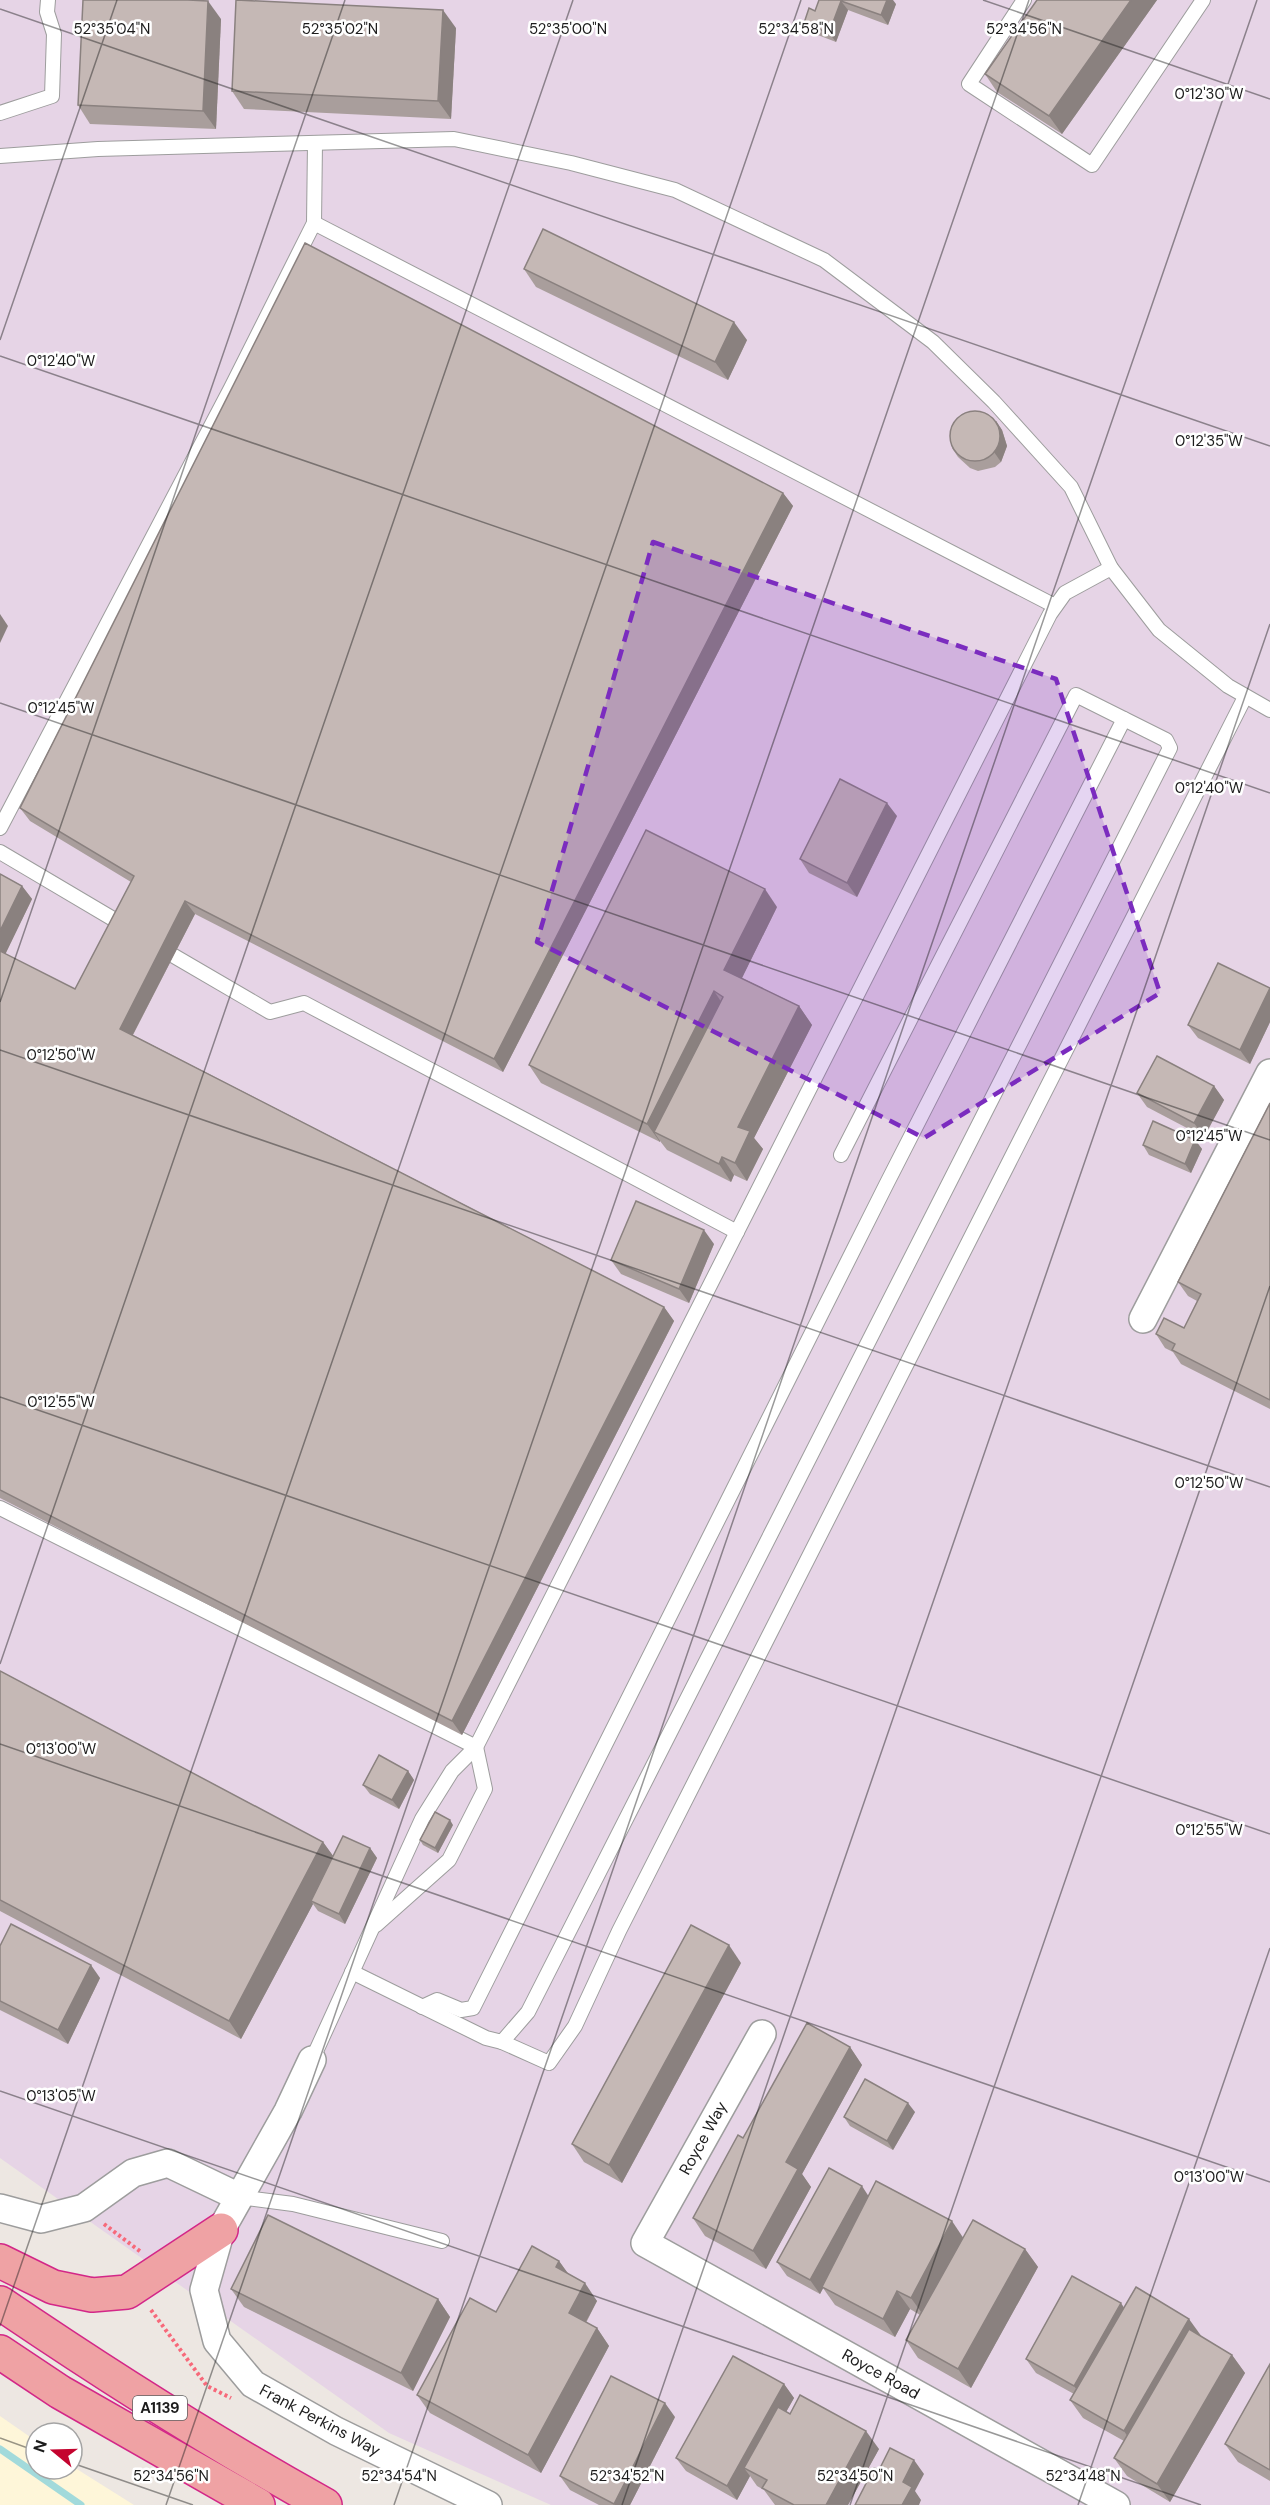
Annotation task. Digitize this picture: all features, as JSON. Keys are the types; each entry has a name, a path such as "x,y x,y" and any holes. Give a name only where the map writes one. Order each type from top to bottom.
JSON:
{"highway":[{"path":"0,2261 53,2287 92,2295 127,2292 221,2230"},
{"name":"A1139","path":"0,2303 150,2402 237,2456 325,2505"},
{"name":"A1139","path":"0,2352 60,2392 258,2505"}],"street":[{"path":"1143,1319 1270,1073"},
{"name":"Royce Way","path":"645,2243 762,2034"},
{"name":"Frank Perkins Way","path":"312,2060 288,2110 221,2230 204,2290 216,2341 253,2384 336,2431 488,2505"},
{"path":"0,2208 41,2219 84,2208 133,2174 168,2163 239,2197"},
{"name":"Royce Road","path":"645,2243 1116,2505"}],"lane":[{"path":"0,113 52,96 54,34 47,12 48,0"},
{"path":"1024,0 969,84 1092,165 1203,0"},
{"path":"0,156 98,149 454,139 571,163 675,190 824,260 933,342 994,402 1071,487 1111,568 1159,630 1245,697 1270,710"},
{"path":"0,828 314,223 315,143"},
{"path":"314,223 1055,606"},
{"path":"312,2060 422,1819 452,1771 476,1747 1055,606 1065,593 1111,568"},
{"path":"502,2042 528,2012 1170,748 1167,740 1076,695 841,1155"},
{"path":"352,1972 486,2038 502,2042 549,2063 575,2026 619,1931 1245,697"},
{"path":"422,2007 437,2000 461,2010 474,2008 860,1237 1124,719"},
{"path":"0,852 125,926"},
{"path":"174,956 270,1012 304,1003 736,1232"},
{"path":"0,1508 476,1747"},
{"path":"371,1929 449,1860 485,1788 476,1747"},
{"path":"239,2197 292,2204 442,2241"}],"path":[{"path":"84,2208 141,2252"}],"highlighted area":[{"path":"653,542 1056,679 1160,993 924,1138 537,942"}],"shaded area":[{"path":"0,0 1270,0 1270,2505 551,2505 389,2433 0,2158"},
{"path":"0,2416 24,2433 24,2481 84,2481 84,2474 134,2505 0,2505"}],"building":[{"path":"83,0 208,1 203,111 78,105"},
{"path":"236,0 443,10 438,101 232,91"},
{"path":"819,0 887,0 881,15 841,1 829,33 804,23 809,8 815,11"},
{"path":"1037,0 1131,0 1049,116 985,74"},
{"path":"543,229 734,322 715,362 524,269"},
{"path":"305,243 783,493 494,1059 185,901 120,1029 664,1307 452,1721 0,1490 0,951 75,989 134,876 20,808"},
{"path":"970,411 980,411 993,418 1000,431 1000,441 993,454 980,461 970,461 961,457 954,450 950,441 950,431 954,422 961,415"},
{"path":"840,779 887,803 847,883 800,859"},
{"path":"646,830 765,889 724,970 799,1006 738,1127 750,1131 735,1163 722,1157 719,1164 654,1132 723,997 714,991 647,1124 529,1065"},
{"path":"0,874 22,886 0,931"},
{"path":"1218,963 1270,988 1240,1050 1188,1025"},
{"path":"1157,1056 1214,1086 1194,1123 1137,1093"},
{"path":"1270,1103 1270,1400 1172,1350 1175,1344 1156,1334 1164,1318 1184,1328 1201,1294 1178,1282"},
{"path":"1153,1121 1195,1140 1185,1164 1143,1145"},
{"path":"636,1201 704,1230 679,1289 611,1260"},
{"path":"0,1671 323,1842 229,2021 0,1900"},
{"path":"379,1755 408,1771 392,1800 363,1785"},
{"path":"435,1812 450,1820 435,1848 420,1840"},
{"path":"343,1836 370,1848 339,1914 311,1901"},
{"path":"11,1924 91,1965 58,2030 0,2001 0,1946"},
{"path":"691,1925 729,1945 609,2165 572,2144"},
{"path":"807,2023 850,2047 786,2162 798,2169 753,2251 693,2218 738,2135 743,2138"},
{"path":"865,2079 908,2103 887,2141 844,2117"},
{"path":"829,2168 862,2186 810,2280 777,2262"},
{"path":"876,2181 952,2221 911,2298 897,2291 883,2319 822,2287"},
{"path":"268,2215 438,2299 401,2373 231,2289"},
{"path":"973,2220 1025,2249 958,2369 906,2340"},
{"path":"532,2246 559,2261 556,2267 585,2283 569,2313 597,2328 528,2455 417,2395 470,2298 496,2312"},
{"path":"1072,2276 1121,2303 1074,2386 1026,2359"},
{"path":"1136,2287 1189,2319 1124,2431 1070,2400"},
{"path":"1189,2329 1232,2355 1157,2484 1114,2458"},
{"path":"733,2356 784,2384 727,2486 676,2458"},
{"path":"1270,2364 1270,2470 1225,2444"},
{"path":"611,2376 665,2403 614,2504 560,2476"},
{"path":"800,2395 866,2431 826,2505 794,2505 762,2488 767,2480 744,2468 778,2407 790,2414"},
{"path":"890,2448 914,2460 903,2482 912,2487 902,2505 855,2505 874,2468 879,2470"}],"waterway":[{"path":"0,2449 81,2505"}]}
